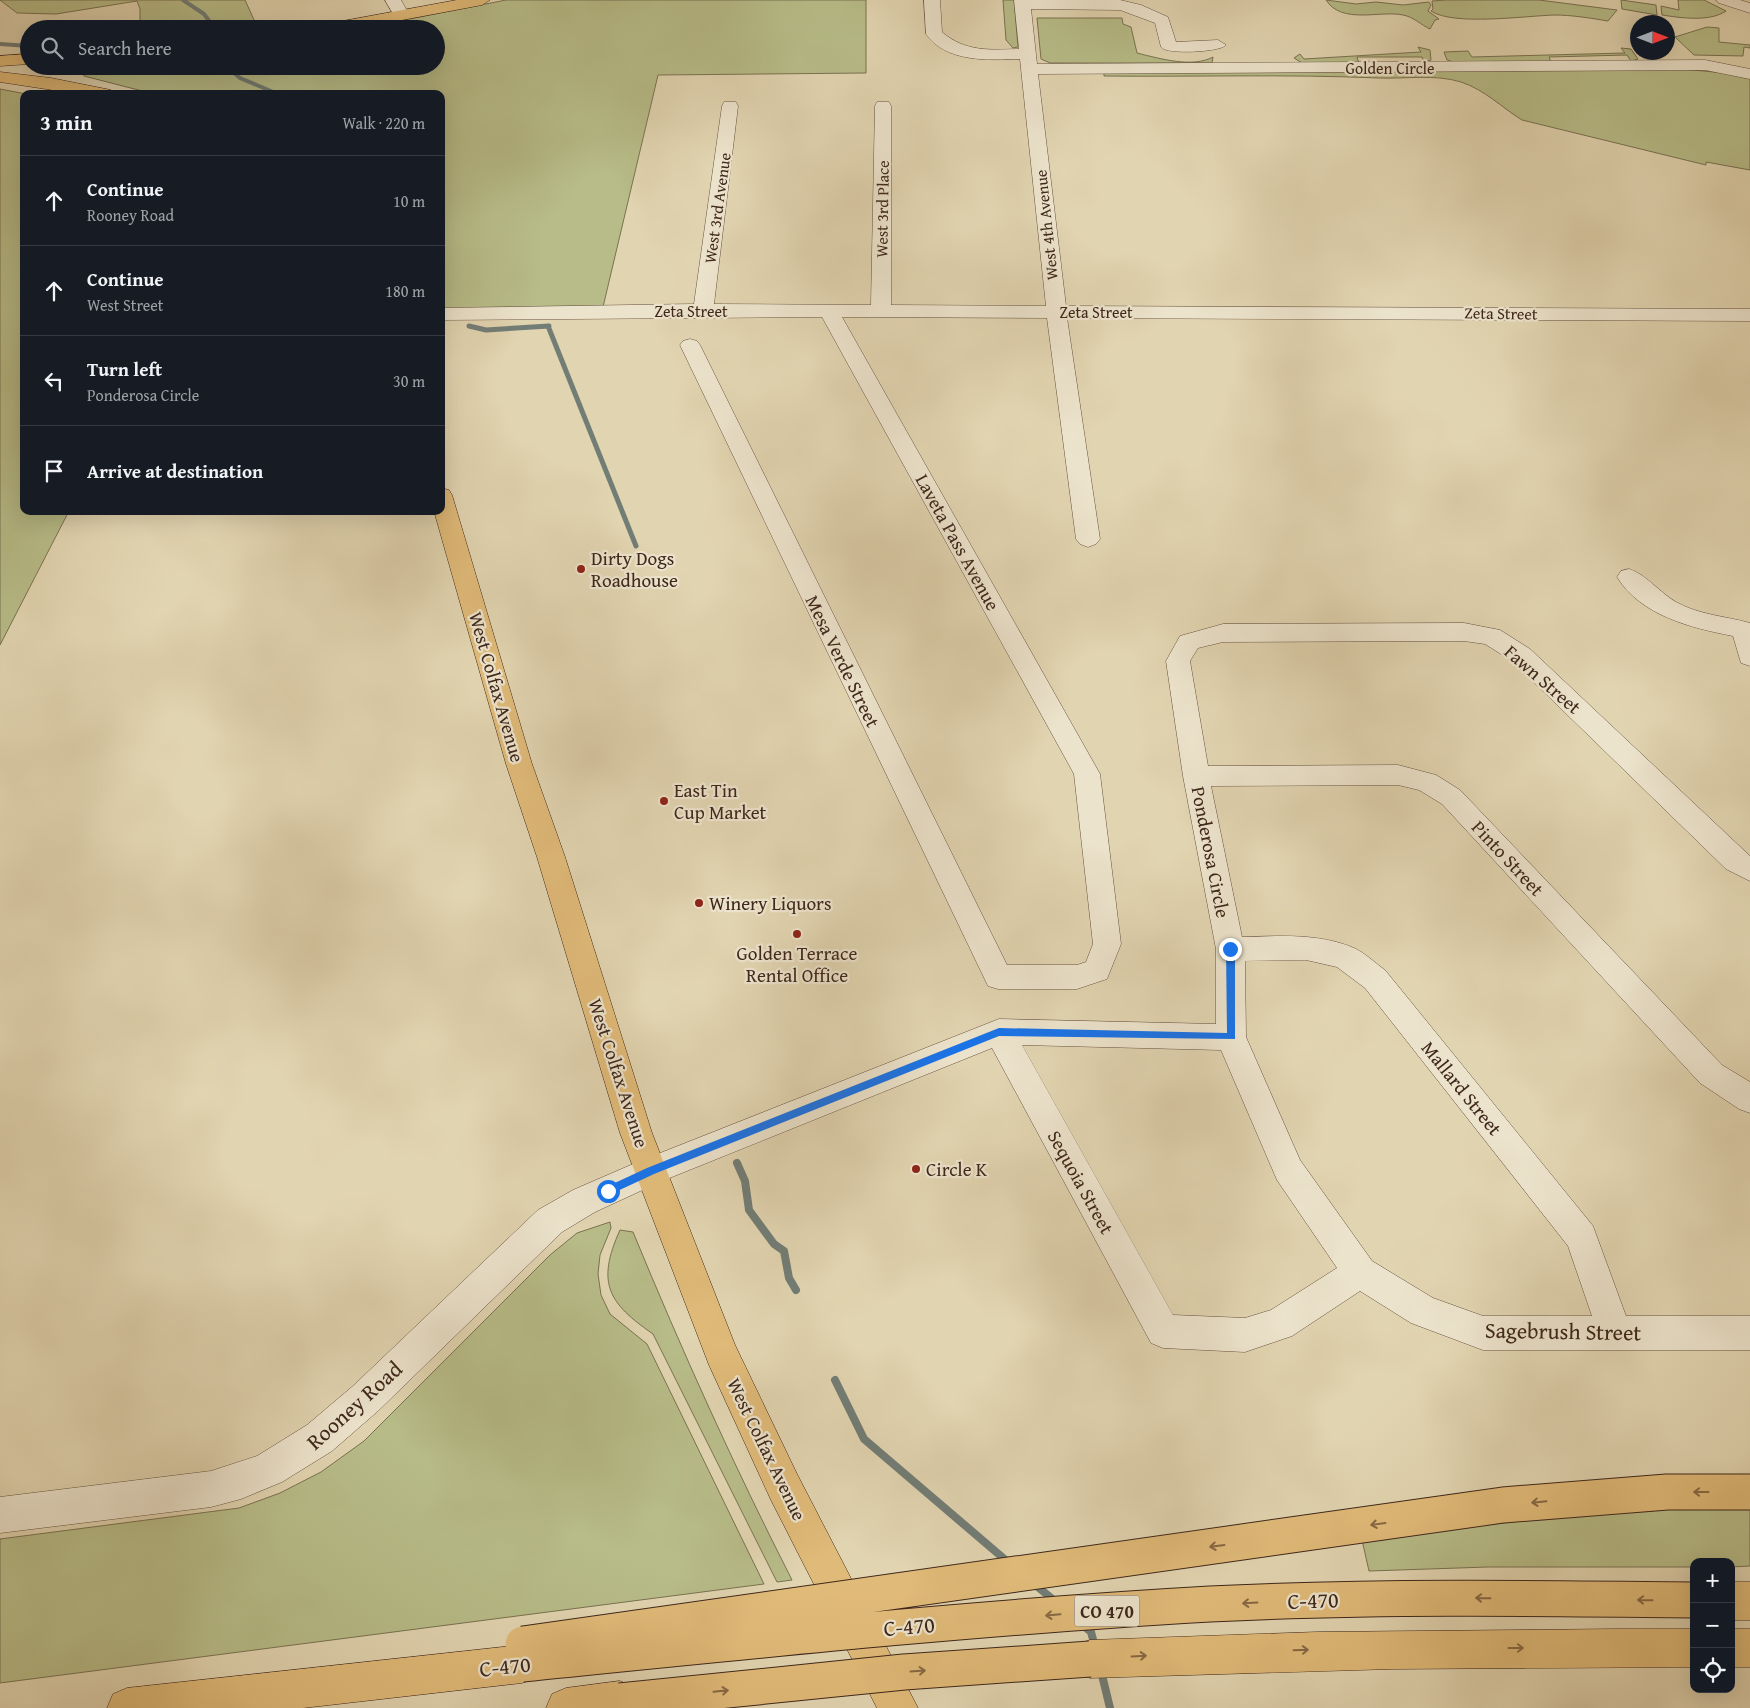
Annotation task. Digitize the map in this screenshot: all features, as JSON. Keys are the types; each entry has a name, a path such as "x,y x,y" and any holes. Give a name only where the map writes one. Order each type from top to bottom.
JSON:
{"main road":[{"path":"379,20 482,0"},
{"path":"0,61 20,60"},
{"path":"51,83 60,75"},
{"path":"0,77 51,83 85,90"},
{"name":"West Colfax Avenue","path":"445,508 519,764 551,857 636,1132 721,1353 784,1487 898,1708"},
{"path":"523,1654 1503,1505 1667,1492 1750,1492"},
{"name":"C-470","path":"127,1708 198,1700 523,1654 1072,1613 1301,1600 1449,1598 1690,1600"},
{"path":"1735,1600 1750,1601"},
{"path":"566,1708 904,1672 1217,1652 1383,1648 1690,1648"},
{"path":"1735,1648 1750,1648"}],"street":[{"path":"392,0 402,16"},
{"name":"Golden Circle","path":"932,0 934,34 946,46 960,51 1028,62 1705,65 1750,74"},
{"path":"1724,0 1750,8"},
{"path":"1022,2 1065,2 1120,5 1135,8 1162,20 1169,47 1218,45"},
{"name":"West 4th Avenue","path":"1022,2 1056,312 1088,539"},
{"name":"West 3rd Avenue","path":"702,310 730,106"},
{"name":"West 3rd Place","path":"881,311 883,106"},
{"name":"Zeta Street","path":"445,314 702,310 1750,315"},
{"name":"Laveta Pass Avenue","path":"829,311 1087,774 1107,944 1096,970 1077,977 998,976"},
{"name":"Mesa Verde Street","path":"690,345 998,976"},
{"path":"1628,577 1649,598 1678,614 1747,629 1750,657"},
{"name":"Fawn Street","path":"1189,642 1223,633 1464,632 1491,636 1521,655 1736,861 1750,870"},
{"name":"Ponderosa Circle","path":"1189,642 1178,661 1196,776 1230,949 1232,1037 1288,1170 1360,1272"},
{"name":"Pinto Street","path":"1196,776 1398,775 1427,782 1451,797 1711,1074 1750,1099"},
{"name":"Mallard Street","path":"1230,949 1306,948 1345,956 1374,979 1581,1237 1615,1334"},
{"path":"999,1032 1232,1037"},
{"name":"Rooney Road","path":"0,1515 211,1489 230,1485 266,1472 299,1454 345,1419 516,1251 550,1222 584,1201 651,1171 999,1032"},
{"name":"Sequoia Street","path":"999,1032 1162,1331 1245,1335 1280,1324 1360,1272"},
{"name":"Sagebrush Street","path":"1360,1272 1423,1311 1483,1333 1750,1333"}],"green space":[{"path":"0,0 245,0 254,20 140,20 140,9 137,1 56,14 17,13"},
{"path":"506,0 866,0 866,73 658,75 603,307 445,310 445,90 138,90 84,75 445,75 445,20 405,20"},
{"path":"1003,0 1014,0 1018,47 1013,48 1006,40"},
{"path":"1326,0 1356,4 1376,2 1403,5 1429,2 1431,5 1428,11 1439,19 1435,20 1430,29 1411,17 1403,15 1362,15 1342,12 1333,8"},
{"path":"1539,0 1617,10 1608,21 1554,15 1472,19 1441,16 1431,11 1433,9 1432,1"},
{"path":"1621,0 1656,5 1657,15 1622,9"},
{"path":"1678,0 1704,0 1726,11 1712,17 1686,18 1675,17 1675,15 1662,15 1661,6 1679,10"},
{"path":"1037,18 1122,18 1123,24 1131,27 1137,53 1166,60 1186,62 1196,62 1213,57 1212,63 1050,63 1041,59"},
{"path":"1707,27 1719,28 1719,42 1750,45 1750,48 1744,47 1743,56 1694,55 1675,37"},
{"path":"1418,47 1430,50 1431,60 1424,62 1422,57 1357,57 1359,63 1302,63 1294,58 1300,54 1304,59 1421,52"},
{"path":"1621,48 1630,49 1630,60 1627,55 1549,57 1551,62 1454,62 1447,60 1444,52 1468,51 1472,57 1625,53"},
{"path":"1671,68 1747,75 1750,80 1750,170 1706,162 1706,165 1522,120 1478,89 1461,82 1441,78 1104,76 1104,71"},
{"path":"0,89 20,93 20,515 67,515 0,645"},
{"path":"610,1222 611,1228 600,1255 598,1274 601,1295 610,1314 647,1344 764,1584 0,1683 0,1539 239,1508 280,1493 321,1472 364,1441 550,1255 577,1233"},
{"path":"620,1230 633,1232 709,1408 792,1580 777,1582 653,1334 625,1312 616,1301 608,1278 613,1248"},
{"path":"1750,1507 1750,1566 1735,1567 1735,1558 1690,1558 1690,1567 1488,1567 1369,1571 1362,1540 1604,1513"}],"waterway":[{"path":"183,0 204,14 208,20"},
{"path":"0,44 20,45"},
{"path":"236,75 268,90"},
{"path":"469,326 486,330 548,326"},
{"path":"548,326 636,546"},
{"path":"737,1163 745,1181 749,1210 774,1244 784,1251 789,1278 796,1290"},
{"path":"835,1380 864,1439 1009,1563"},
{"path":"1034,1584 1055,1601"},
{"path":"1081,1624 1091,1632 1095,1647"},
{"path":"1101,1671 1110,1708"}],"place":[{"name":"Dirty Dogs Roadhouse","path":"581,569"},
{"name":"East Tin Cup Market","path":"664,801"},
{"name":"Winery Liquors","path":"699,903"},
{"name":"Golden Terrace Rental Office","path":"797,934"},
{"name":"Circle K","path":"916,1169"}],"route":[{"path":"608,1191 651,1171 999,1032 1232,1037 1230,949"}]}
